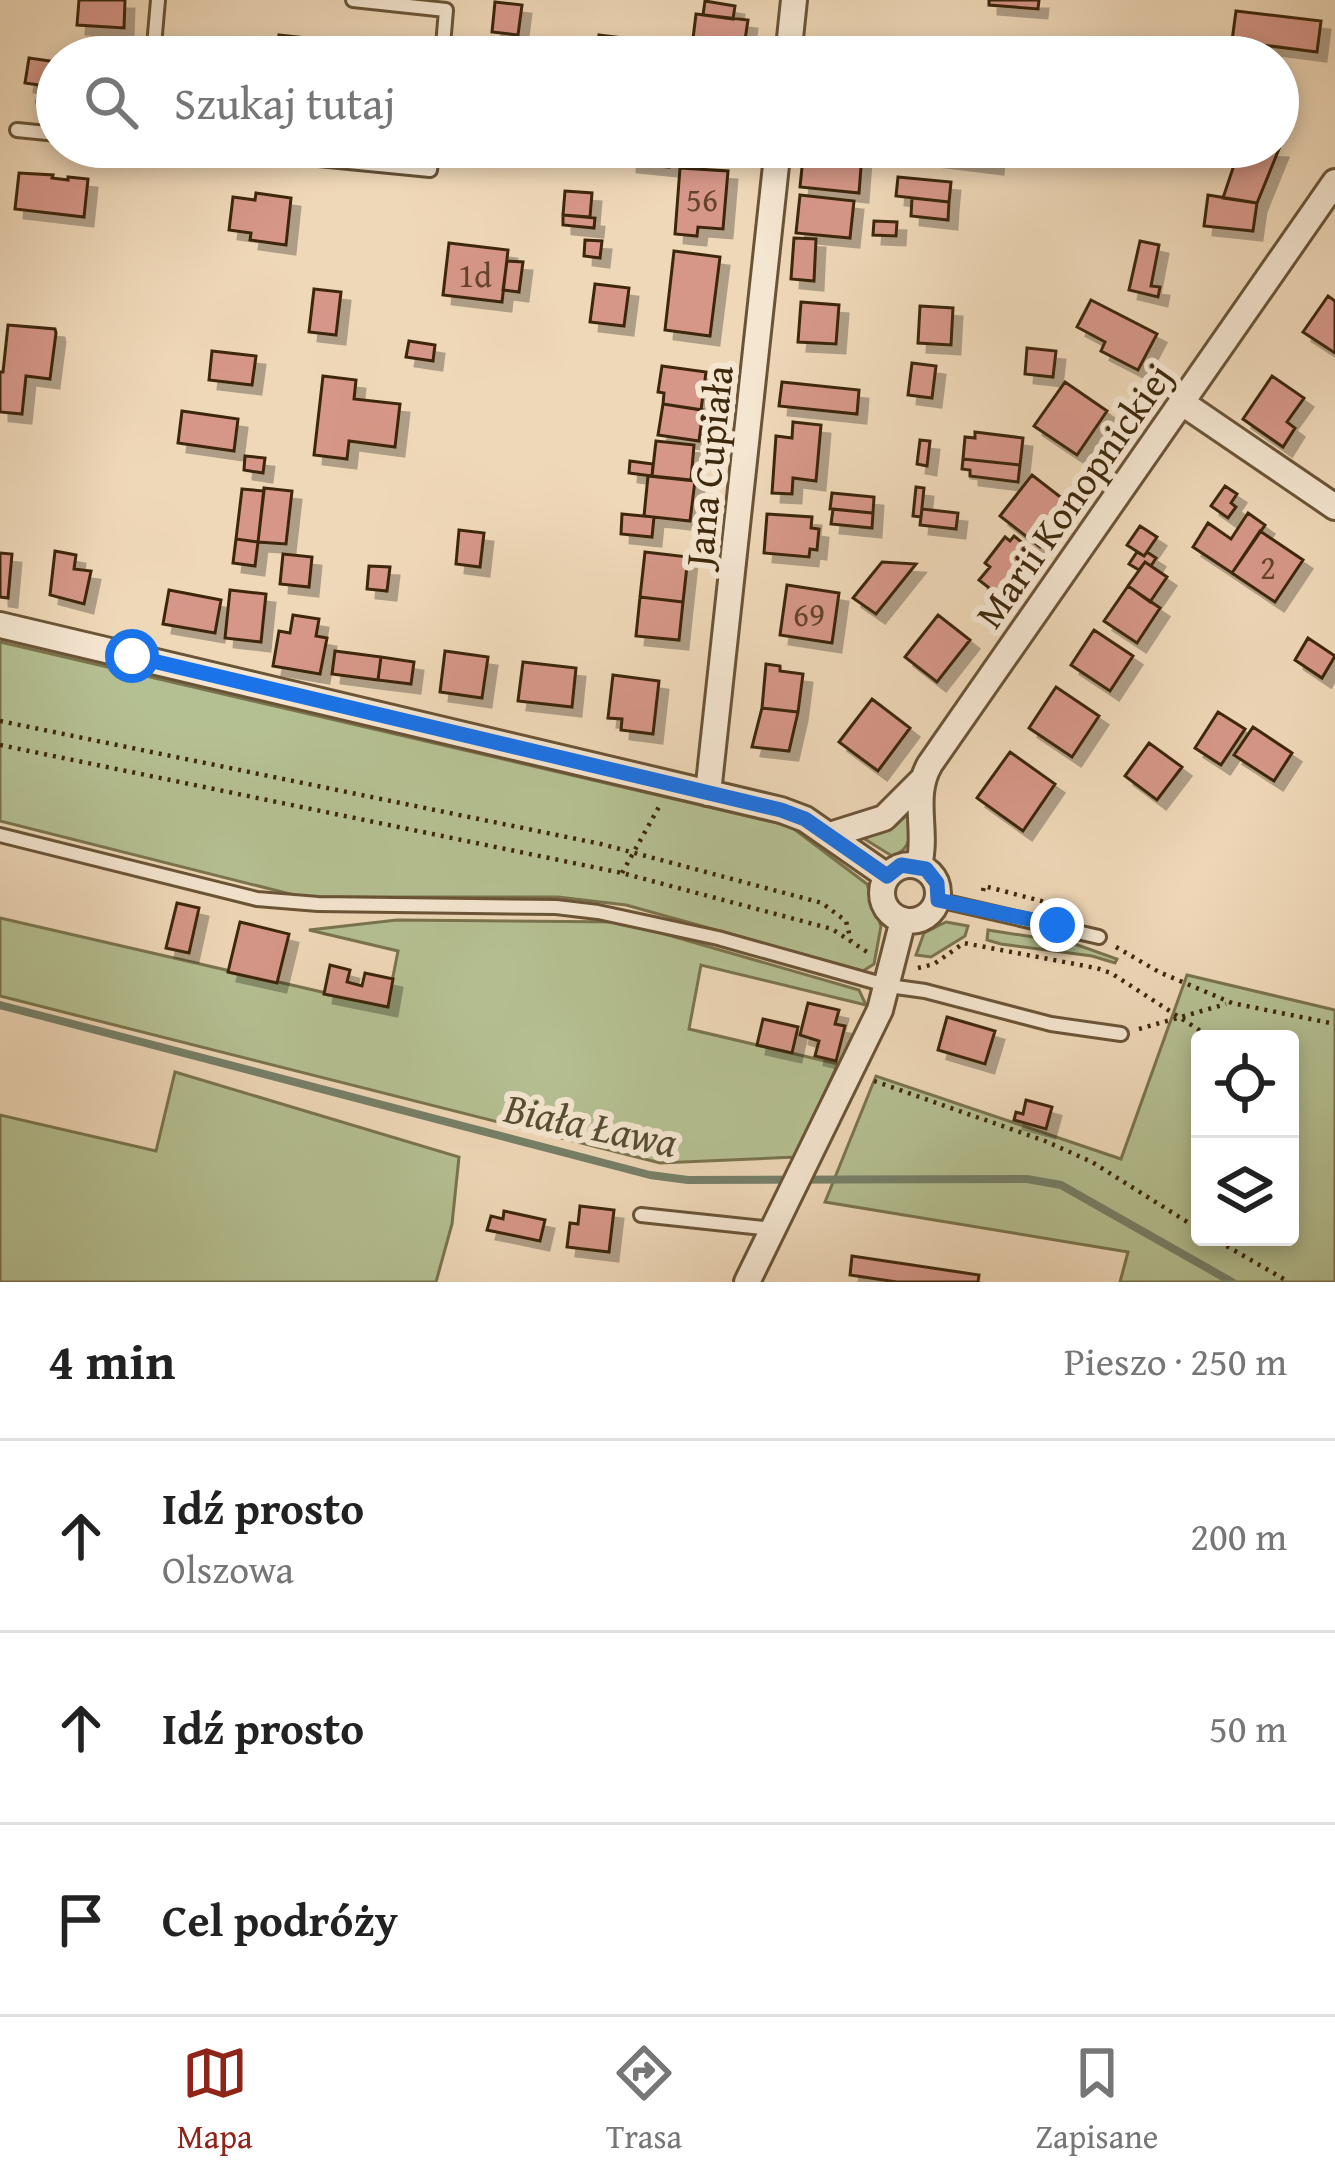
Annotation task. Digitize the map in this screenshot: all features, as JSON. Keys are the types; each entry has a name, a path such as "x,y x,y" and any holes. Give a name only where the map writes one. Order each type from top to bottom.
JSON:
{"street":[{"path":"790,36 794,0"},
{"name":"Jana Cupiała","path":"709,793 776,168"},
{"name":"Marii Konopnickiej","path":"830,835 877,822 903,803 922,779 1335,182"},
{"path":"1181,402 1335,507"},
{"path":"0,625 781,810 805,819 887,876"},
{"path":"919,865 922,779"},
{"path":"901,865 919,865 937,883 938,900 925,917 903,920 888,910 883,884 901,865"},
{"path":"748,1282 871,1032 889,986 903,920"}],"lane":[{"path":"155,36 158,0"},
{"path":"353,0 446,10 444,36"},
{"path":"17,130 36,132"},
{"path":"0,835 256,899 598,912 718,938 889,986 1052,1024 1121,1034"},
{"path":"938,900 1099,937"},
{"path":"641,1215 773,1230"}],"path":[{"path":"0,722 634,852 823,903 846,922 854,946"},
{"path":"0,746 622,873 825,927 877,956"},
{"path":"622,873 671,784"},
{"path":"984,890 984,886 1006,889 1060,907"},
{"path":"973,944 976,927"},
{"path":"1099,937 1159,972 1232,1003 1335,1024"},
{"path":"914,966 926,968 960,945 973,944 1111,973 1199,1030"},
{"path":"1121,1034 1232,1003"},
{"path":"866,1078 1092,1162 1191,1224"},
{"path":"1225,1246 1289,1282"}],"green space":[{"path":"0,642 790,826 867,884 881,926 874,964 863,971 626,905 558,897 302,897 0,821"},
{"path":"907,815 909,839 898,853 892,856 863,838 896,825"},
{"path":"0,918 387,1007 398,951 309,930 397,920 623,922 859,990 866,1005 701,965 689,1029 838,1064 795,1157 660,1163 0,996"},
{"path":"946,922 968,926 965,936 931,957 916,955 924,933"},
{"path":"988,930 1072,943 1117,959 1115,963 1001,944 987,940"},
{"path":"1187,975 1335,1010 1335,1282 1120,1282 1128,1252 825,1202 876,1076 1121,1159"},
{"path":"175,1072 459,1157 452,1224 436,1282 0,1282 0,1115 156,1151"}],"building":[{"path":"79,0 125,0 124,28 77,25"},
{"path":"989,0 1039,0 1038,9 989,5"},
{"path":"705,1 735,6 733,19 703,15"},
{"path":"495,2 522,5 518,35 492,32"},
{"path":"1236,11 1321,21 1317,52 1299,50 1299,36 1233,36"},
{"path":"696,14 748,20 746,36 693,36"},
{"path":"29,58 36,59 36,85 25,83"},
{"path":"680,168 728,171 723,229 698,227 697,236 675,234"},
{"path":"802,168 861,168 859,193 800,187"},
{"path":"1233,168 1271,168 1257,203 1223,198"},
{"path":"19,173 88,179 84,217 15,209"},
{"path":"898,177 951,182 949,202 896,196"},
{"path":"565,191 592,193 590,217 563,215"},
{"path":"256,193 291,198 286,245 250,240 251,233 229,230 233,197 255,200"},
{"path":"800,195 854,201 850,238 796,233"},
{"path":"1208,195 1257,203 1253,231 1204,226"},
{"path":"912,198 949,202 948,220 911,216"},
{"path":"563,215 595,218 594,228 563,225"},
{"path":"874,221 897,222 896,236 873,235"},
{"path":"794,238 816,239 814,281 791,279"},
{"path":"585,240 602,241 600,258 584,256"},
{"path":"1140,241 1159,245 1151,286 1160,287 1158,297 1129,290"},
{"path":"449,243 508,250 502,302 443,295"},
{"path":"674,251 720,257 710,336 665,330"},
{"path":"507,261 523,262 519,292 503,290"},
{"path":"595,284 629,288 624,326 590,322"},
{"path":"314,289 341,292 336,335 309,332"},
{"path":"1328,296 1335,301 1335,353 1303,332"},
{"path":"1091,300 1157,334 1138,370 1101,351 1105,342 1077,327"},
{"path":"801,302 839,305 836,344 798,342"},
{"path":"920,306 953,308 951,345 918,343"},
{"path":"8,325 55,329 56,333 50,379 26,376 22,414 0,412 0,372"},
{"path":"409,341 435,345 433,361 406,357"},
{"path":"1027,348 1056,351 1053,377 1025,374"},
{"path":"212,351 256,356 252,385 209,380"},
{"path":"912,363 936,366 932,398 908,395"},
{"path":"662,366 706,372 701,410 663,404 664,393 658,392"},
{"path":"323,376 356,380 354,399 400,404 395,447 349,441 347,459 314,455"},
{"path":"1272,376 1304,398 1287,422 1295,428 1283,447 1243,419"},
{"path":"782,382 859,390 857,414 779,406"},
{"path":"1065,382 1107,411 1077,455 1034,426"},
{"path":"663,404 703,410 699,441 658,435"},
{"path":"182,411 238,419 234,451 178,443"},
{"path":"793,422 821,425 816,481 793,478 792,494 772,493 776,436 792,438"},
{"path":"975,432 1023,438 1020,465 963,459 965,437 975,438"},
{"path":"920,440 930,441 927,466 917,464"},
{"path":"656,441 694,445 691,480 652,476"},
{"path":"245,456 265,458 263,473 244,470"},
{"path":"963,459 1020,465 1018,482 970,476 970,470 962,469"},
{"path":"630,461 653,464 652,476 629,473"},
{"path":"1032,475 1072,506 1040,547 1000,516"},
{"path":"648,476 695,481 690,521 644,516"},
{"path":"1225,486 1237,494 1231,503 1236,507 1228,518 1211,506"},
{"path":"916,487 924,488 921,517 913,516"},
{"path":"264,488 292,491 286,544 258,542"},
{"path":"242,489 264,491 258,542 236,539"},
{"path":"832,493 874,497 873,513 830,509"},
{"path":"833,509 873,513 872,528 831,524"},
{"path":"922,509 958,513 956,529 920,525"},
{"path":"1248,513 1265,525 1232,573 1193,547 1208,523 1231,539"},
{"path":"622,514 654,517 652,537 621,534"},
{"path":"767,514 812,517 811,528 819,529 817,550 810,549 809,557 764,553"},
{"path":"1140,526 1157,537 1144,556 1127,545"},
{"path":"459,530 484,533 480,567 456,564"},
{"path":"1260,531 1303,560 1275,602 1232,573"},
{"path":"1014,536 1035,553 1002,598 979,580 990,567 985,563 1005,537 1010,541"},
{"path":"236,539 258,542 255,566 233,563"},
{"path":"55,551 76,555 74,569 91,571 84,604 50,595"},
{"path":"645,552 688,557 683,602 640,597"},
{"path":"1137,552 1156,558 1151,566 1145,562 1139,570 1129,564"},
{"path":"0,553 12,554 8,598 0,597"},
{"path":"283,554 312,557 309,587 280,584"},
{"path":"882,562 916,564 876,614 853,598"},
{"path":"1145,562 1167,577 1150,602 1128,586"},
{"path":"369,566 390,567 387,591 367,589"},
{"path":"787,585 839,593 832,643 780,635"},
{"path":"1128,586 1160,608 1137,643 1104,621"},
{"path":"169,590 221,600 215,633 163,624"},
{"path":"230,590 266,594 261,642 225,638"},
{"path":"640,597 683,602 679,640 636,636"},
{"path":"293,615 319,619 316,636 327,638 320,674 273,666 279,631 290,633"},
{"path":"938,615 970,640 937,682 905,657"},
{"path":"1094,630 1133,656 1110,691 1071,665"},
{"path":"1308,638 1335,656 1322,678 1295,660"},
{"path":"335,651 381,657 378,680 332,674"},
{"path":"445,651 488,657 482,698 440,692"},
{"path":"381,657 414,662 411,684 378,680"},
{"path":"523,662 576,668 572,707 518,701"},
{"path":"766,664 803,674 798,712 762,708"},
{"path":"613,675 659,681 653,734 621,730 622,719 608,718"},
{"path":"1056,687 1099,716 1072,757 1029,728"},
{"path":"872,699 910,728 878,771 839,742"},
{"path":"762,708 798,712 789,751 752,747"},
{"path":"1218,712 1245,729 1221,765 1195,748"},
{"path":"1253,727 1292,753 1274,781 1234,755"},
{"path":"1149,743 1182,767 1157,800 1125,776"},
{"path":"1010,752 1055,784 1023,831 977,798"},
{"path":"177,903 199,908 189,953 166,948"},
{"path":"240,922 289,934 277,983 228,972"},
{"path":"330,965 350,970 347,982 362,986 365,973 393,979 388,1007 324,994"},
{"path":"808,1003 839,1010 835,1024 845,1026 836,1061 815,1056 819,1041 800,1035"},
{"path":"947,1017 995,1031 985,1064 938,1050"},
{"path":"763,1019 798,1027 792,1053 757,1045"},
{"path":"1026,1100 1052,1107 1046,1129 1014,1120 1016,1112 1023,1114"},
{"path":"580,1206 614,1210 609,1252 567,1247 570,1223 578,1224"},
{"path":"504,1211 545,1220 540,1241 487,1230 491,1216 503,1219"},
{"path":"852,1256 979,1275 978,1282 897,1282 850,1275"}],"waterway":[{"name":"Biała Ława","path":"0,1005 650,1175 688,1180 1027,1179 1061,1185 1232,1282"}],"route":[{"path":"132,656 781,810 805,819 887,876 901,865 926,869 937,883 938,900 1057,925"}]}
